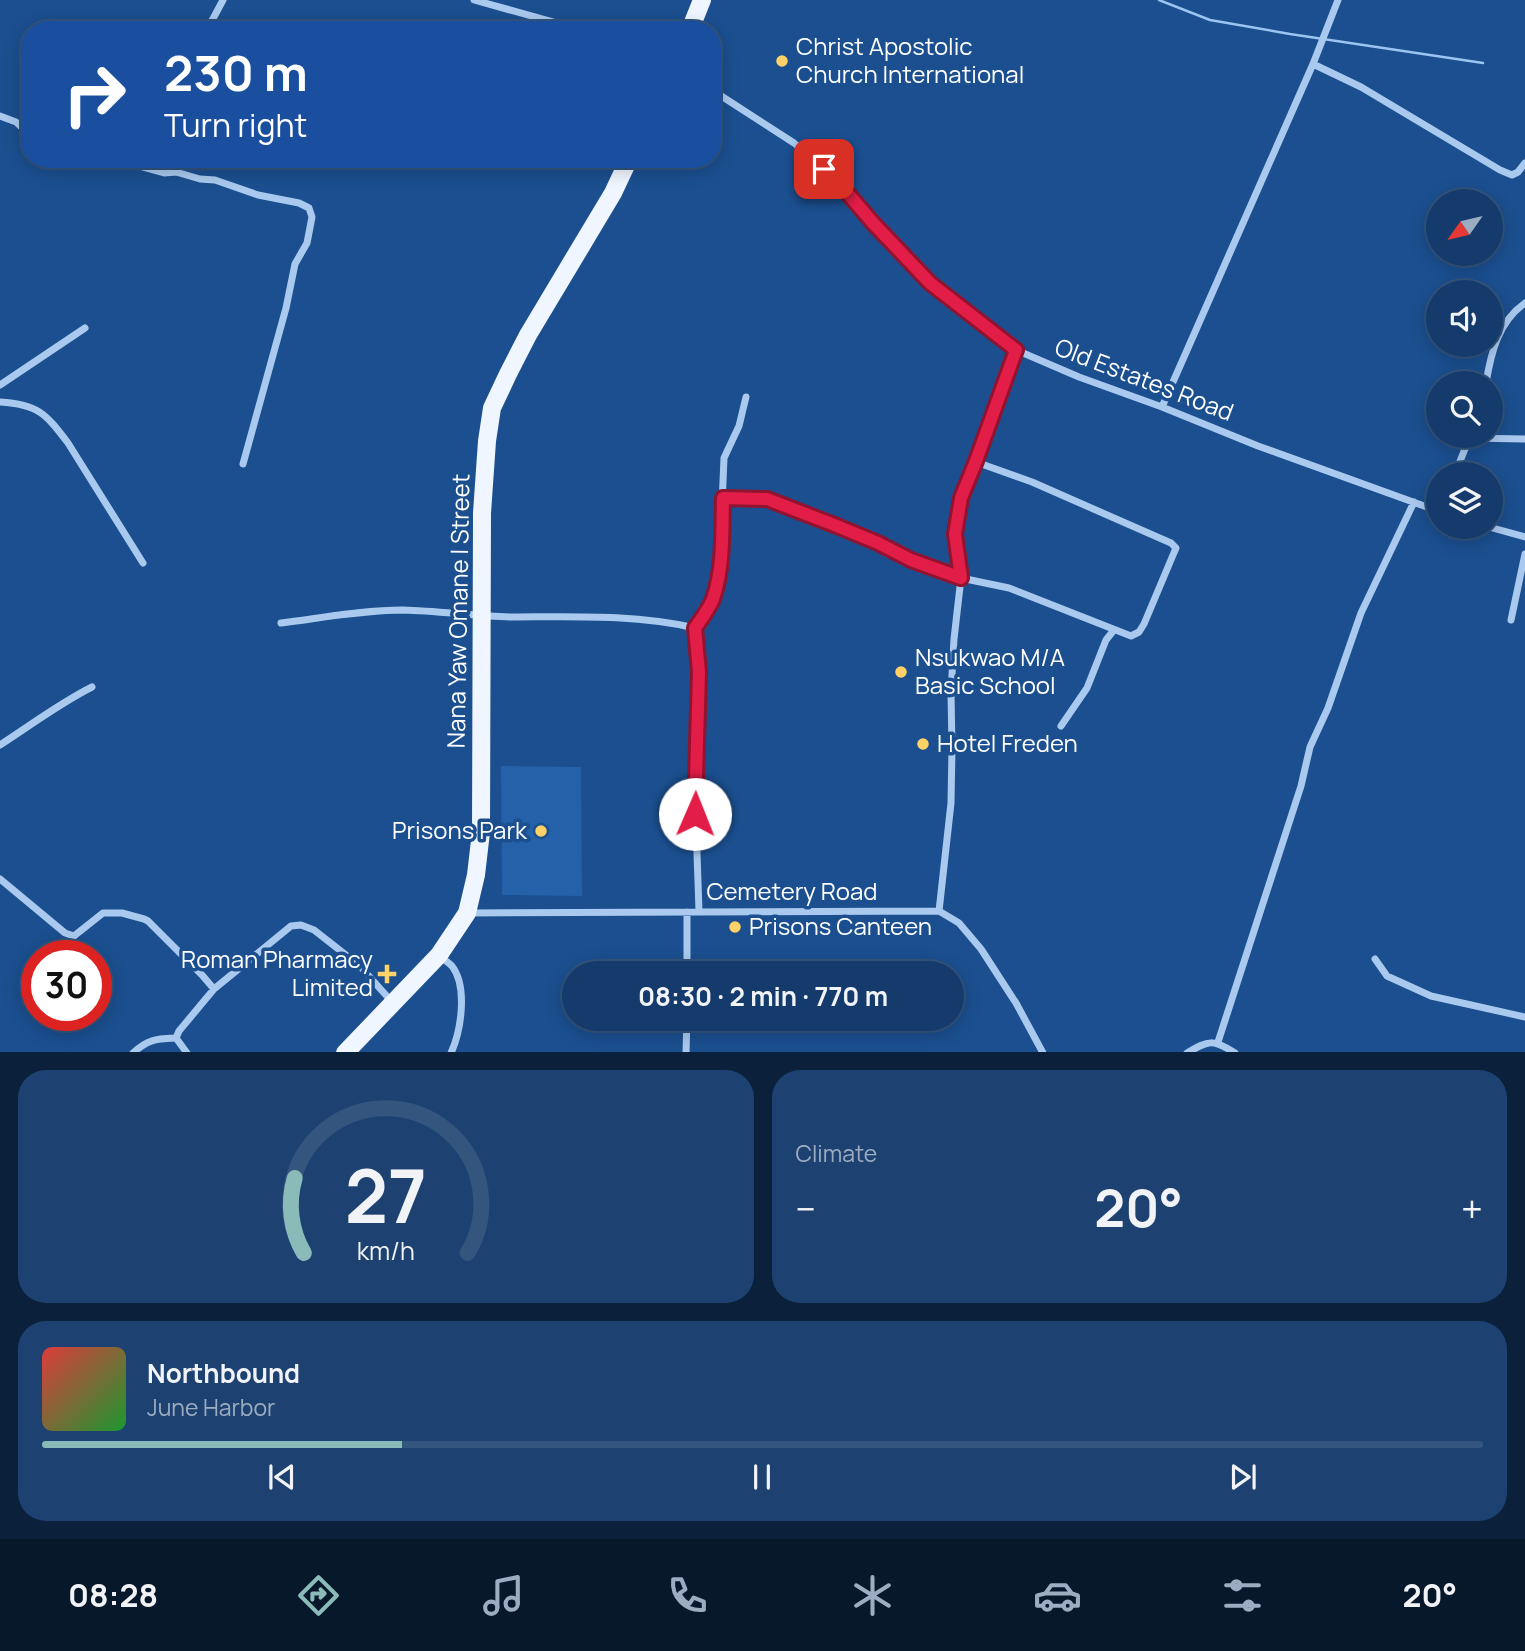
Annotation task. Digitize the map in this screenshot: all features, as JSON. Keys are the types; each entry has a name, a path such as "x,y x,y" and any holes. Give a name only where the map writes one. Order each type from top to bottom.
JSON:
{"main road":[{"path":"694,21 702,0"},
{"name":"Nana Yaw Omane I Street","path":"345,1052 439,955 467,913 476,875 481,832 482,513 492,408 528,335 613,193 625,168"}],"street":[{"path":"212,21 223,0"},
{"path":"474,0 550,21"},
{"path":"1162,407 1313,64 1338,0"},
{"path":"1313,64 1361,87 1500,170 1512,175 1525,163"},
{"name":"Old Estates Road","path":"721,96 794,143 838,182 930,283 1016,350 1258,446 1426,506"},
{"path":"0,116 21,127"},
{"path":"146,168 215,180 258,195 299,203 309,208 312,216 307,243 295,264 286,308 243,464"},
{"path":"176,172 177,168"},
{"path":"1488,371 1502,327 1516,309 1525,303"},
{"path":"0,385 85,328"},
{"path":"1016,350 961,498 955,534 961,578 951,694 951,803 939,911 960,923 981,949 1016,1003 1043,1052"},
{"path":"699,911 695,795 699,672 695,628 706,613 719,574 724,458 739,426 746,397"},
{"path":"0,402 18,403 34,408 54,425 143,563"},
{"path":"1503,438 1525,439"},
{"path":"723,498 767,499 878,543 911,560 961,578 1009,588 1131,636 1139,632 1176,548 1171,543 1102,512 976,461"},
{"path":"1218,1042 1301,786 1310,747 1328,708 1362,613 1414,502"},
{"path":"1503,531 1525,537"},
{"path":"1511,620 1525,554"},
{"path":"281,623 401,610 482,616 632,618 666,621 695,628"},
{"path":"1061,726 1087,688 1107,640 1114,630"},
{"path":"0,745 65,701 92,687"},
{"path":"0,879 65,933 74,936 103,913 122,913 148,921 214,989"},
{"name":"Cemetery Road","path":"467,913 939,911"},
{"path":"687,912 687,961"},
{"path":"176,1038 214,989 291,926 301,925 314,930 360,966 392,1002"},
{"path":"439,955 453,968 459,984 462,1009 457,1040 451,1052"},
{"path":"1375,958 1387,976 1432,996 1525,1017"},
{"path":"686,1052 687,1031"},
{"path":"133,1052 153,1039 176,1038"},
{"path":"176,1038 187,1052"},
{"path":"1187,1052 1203,1044 1218,1042 1235,1052"}],"shaded area":[{"name":"Prisons Park","path":"501,766 581,767 582,896 502,895"}],"waterway":[{"path":"1159,0 1210,20 1483,63"}],"place":[{"name":"Christ Apostolic Church International","path":"782,61"},
{"name":"Nsukwao M/A Basic School","path":"901,672"},
{"name":"Hotel Freden","path":"923,744"},
{"name":"Prisons Park","path":"541,831"},
{"name":"Prisons Canteen","path":"735,927"},
{"name":"Roman Pharmacy Limited","path":"387,974"}],"route":[{"path":"695,814 699,709 695,628 706,613 719,574 723,498 767,499 878,543 911,560 961,578 955,534 961,498 1016,350 930,283 824,169"}]}
